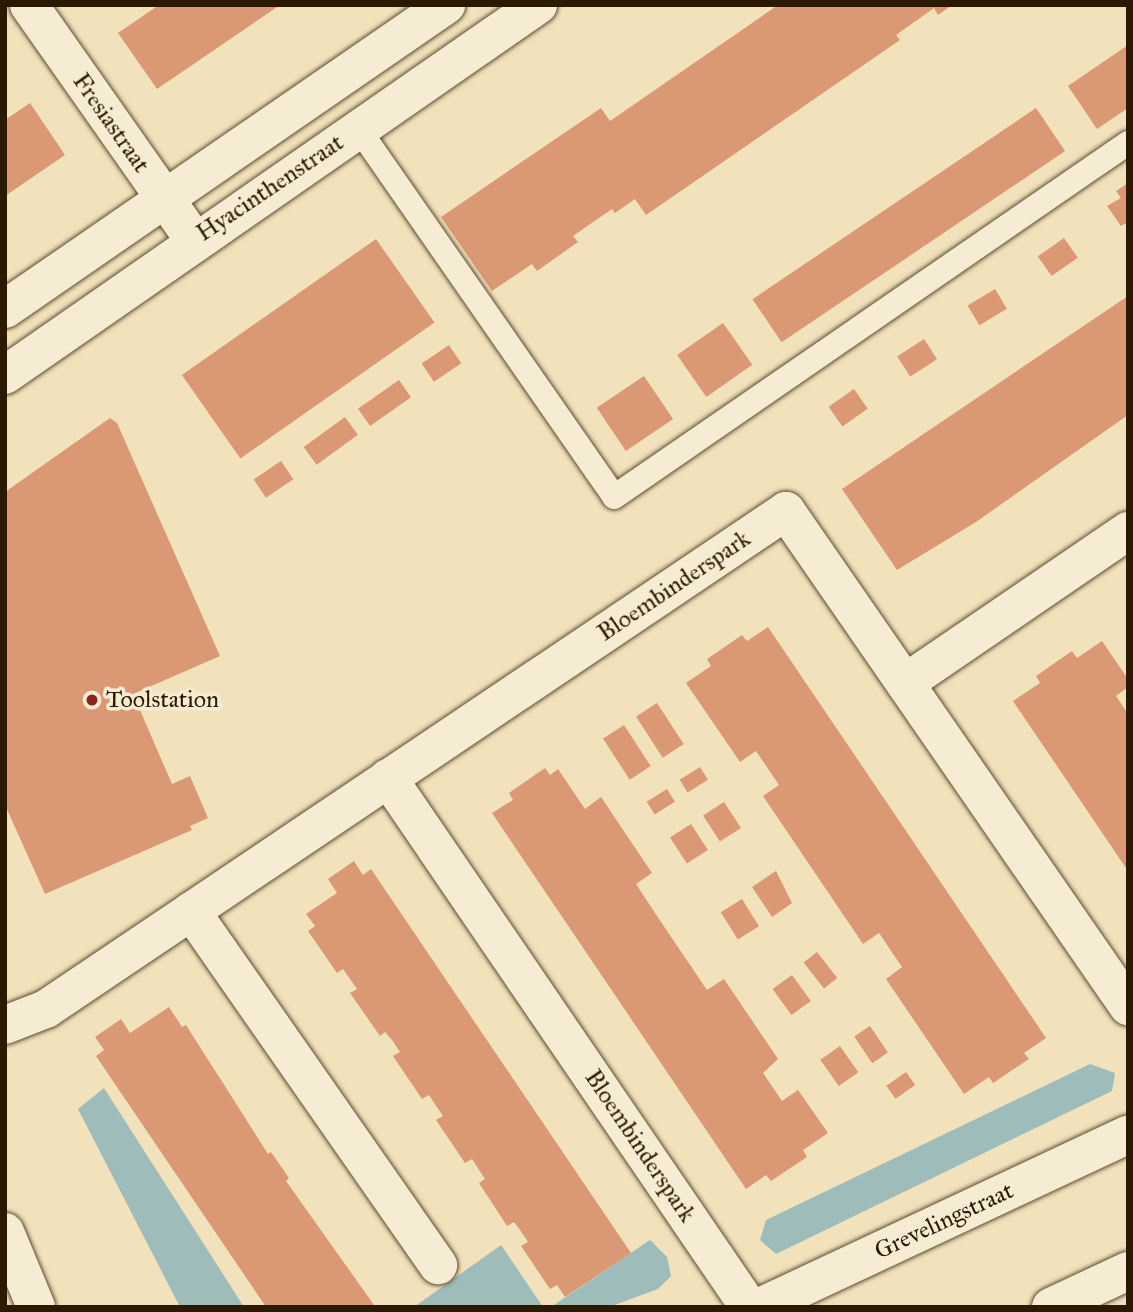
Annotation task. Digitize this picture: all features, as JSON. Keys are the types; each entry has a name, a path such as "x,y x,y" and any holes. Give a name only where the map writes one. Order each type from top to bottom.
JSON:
{"street":[{"name":"Fresiastraat","path":"29,5 194,240"},
{"name":"Hyacinthenstraat","path":"5,309 446,5"},
{"name":"Hyacinthenstraat","path":"5,375 194,240 538,5"},
{"name":"Bloembinderspark","path":"5,1025 46,1009 786,511 1128,1006"},
{"path":"905,683 1128,531"},
{"name":"Bloembinderspark","path":"388,778 750,1307"},
{"path":"191,911 438,1265"},
{"name":"Grevelingstraat","path":"760,1307 1128,1135"},
{"path":"5,1232 36,1307"},
{"path":"1051,1307 1128,1270"}],"lane":[{"path":"358,128 614,497 1128,143"}],"water":[{"path":"1090,1064 1115,1073 1112,1091 776,1254 760,1240 766,1220"},
{"path":"104,1088 244,1307 180,1307 78,1109"},
{"path":"650,1240 667,1257 671,1276 658,1289 609,1307 551,1307"},
{"path":"501,1245 543,1307 414,1307"}],"building":[{"path":"159,5 280,5 157,89 118,33"},
{"path":"778,5 952,5 938,15 934,8 896,35 900,40 646,215 635,199 615,213 612,209 573,236 578,242 537,271 532,264 492,291 441,217 601,108 610,121"},
{"path":"1128,45 1128,108 1097,129 1068,86"},
{"path":"30,103 65,155 5,196 5,120"},
{"path":"1036,108 1065,151 782,342 752,299"},
{"path":"1128,183 1128,222 1121,226 1107,206 1121,198 1116,191"},
{"path":"1064,238 1078,258 1052,276 1038,256"},
{"path":"376,239 435,323 240,458 182,375"},
{"path":"995,289 1007,309 979,325 968,305"},
{"path":"1128,296 1128,415 976,522 897,570 842,489"},
{"path":"723,323 752,365 706,397 677,355"},
{"path":"924,339 937,359 910,377 897,356"},
{"path":"449,345 461,363 434,382 422,363"},
{"path":"644,376 673,419 626,451 597,408"},
{"path":"399,380 411,397 370,426 358,409"},
{"path":"854,389 868,409 842,426 829,407"},
{"path":"345,417 358,435 317,465 304,447"},
{"path":"110,418 117,423 220,656 133,694 172,784 190,776 208,818 190,826 192,830 45,894 5,805 5,492"},
{"path":"281,461 293,479 266,498 254,479"},
{"path":"768,627 1046,1038 1024,1053 1029,1059 993,1083 989,1077 964,1094 886,979 902,967 879,933 863,944 763,796 779,785 756,751 740,762 686,683 711,666 707,659 742,635 747,641"},
{"path":"1102,641 1128,679 1128,687 1116,696 1128,714 1128,871 1013,701 1040,683 1036,676 1072,651 1077,658"},
{"path":"657,703 684,744 663,758 636,717"},
{"path":"624,725 651,766 630,780 603,739"},
{"path":"700,767 708,780 688,792 680,780"},
{"path":"545,768 550,775 558,769 585,809 601,797 652,873 636,884 661,922 707,990 724,979 778,1059 763,1073 782,1101 798,1090 828,1133 803,1150 807,1157 771,1181 766,1175 746,1189 492,813 513,800 509,793"},
{"path":"667,789 675,802 655,814 647,802"},
{"path":"724,802 741,828 720,842 703,816"},
{"path":"691,824 708,850 687,864 670,838"},
{"path":"354,861 363,875 371,869 631,1253 565,1297 557,1285 550,1289 521,1246 528,1242 520,1230 514,1222 507,1226 479,1183 485,1179 472,1159 465,1163 436,1120 443,1116 429,1095 422,1099 393,1056 400,1052 392,1040 385,1032 380,1036 350,993 357,989 343,969 337,973 308,931 315,926 306,914 337,893 328,879"},
{"path":"776,871 792,903 772,917 752,887"},
{"path":"742,899 759,926 738,939 721,912"},
{"path":"817,952 837,978 824,988 804,962"},
{"path":"792,975 811,1001 791,1015 773,989"},
{"path":"169,1007 182,1027 186,1025 268,1154 271,1152 289,1178 286,1181 374,1305 266,1307 96,1056 104,1050 95,1037 121,1019 130,1033"},
{"path":"870,1026 888,1053 872,1063 854,1037"},
{"path":"840,1046 858,1072 839,1086 820,1060"},
{"path":"906,1072 915,1085 896,1099 886,1086"}],"place":[{"name":"Toolstation","path":"92,700"}]}
